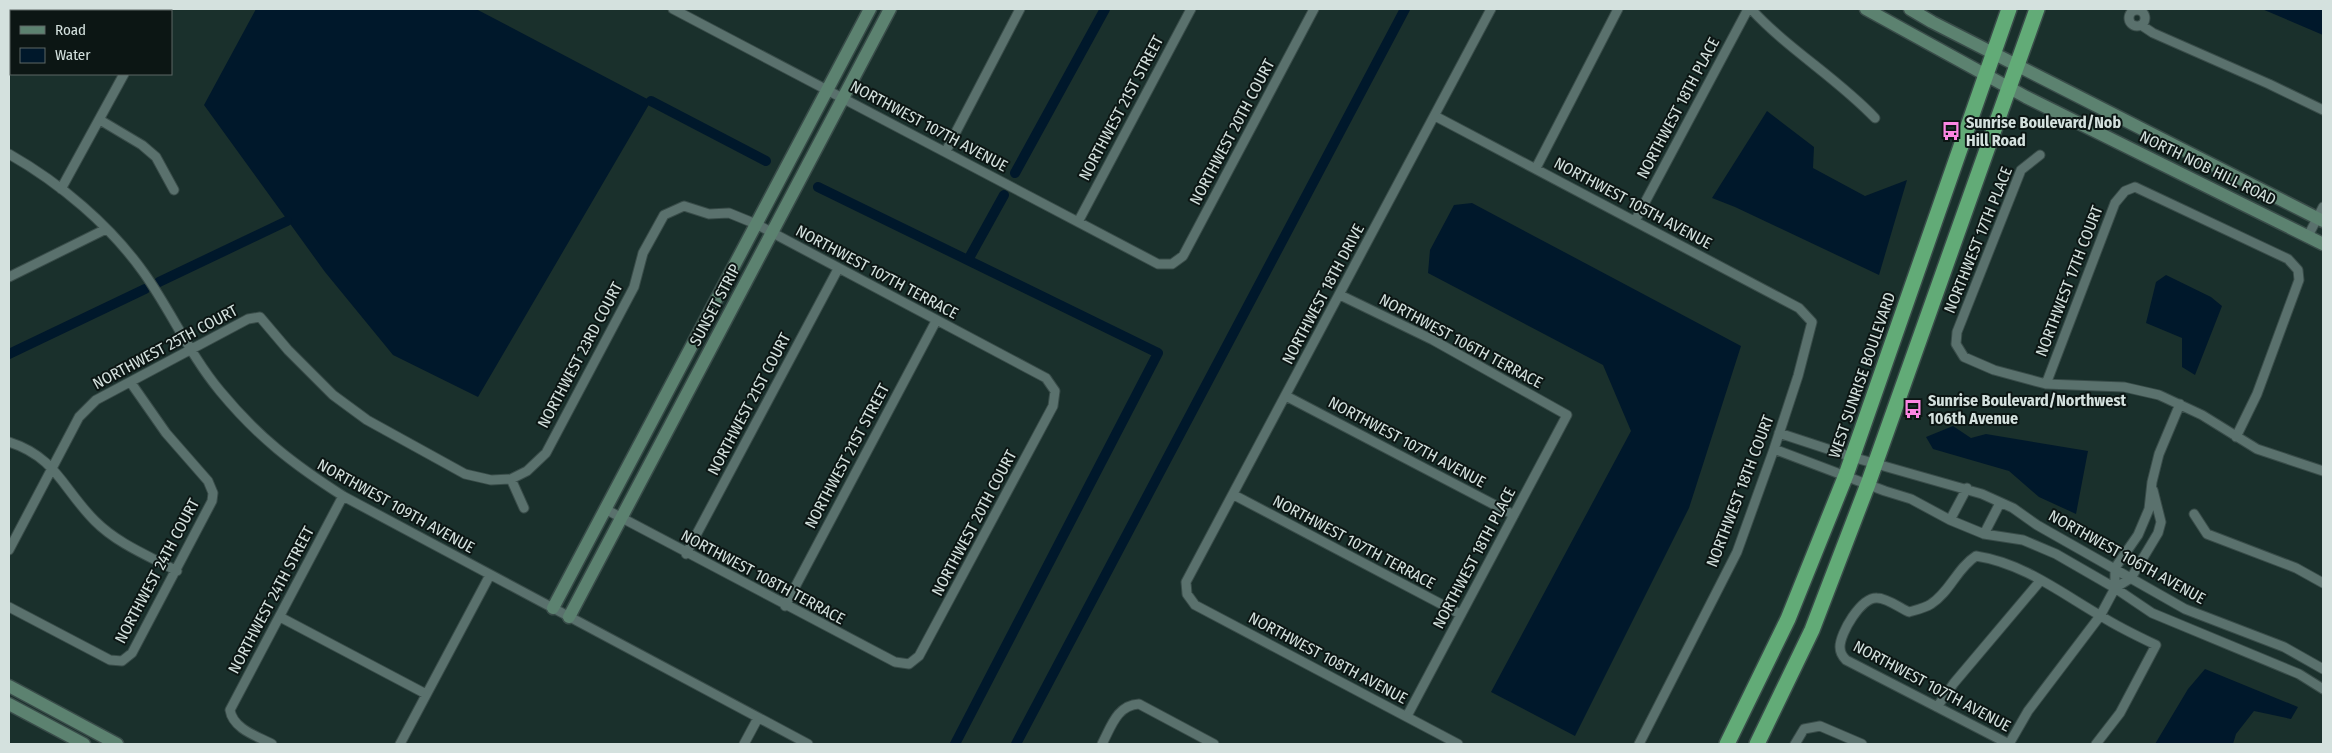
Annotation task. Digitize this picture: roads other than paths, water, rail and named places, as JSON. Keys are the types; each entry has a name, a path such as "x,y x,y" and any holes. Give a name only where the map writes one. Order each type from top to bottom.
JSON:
{"highway":[{"name":"WEST SUNRISE BOULEVARD","path":"1727,744 1788,619 1846,475 2009,9"},
{"path":"1757,744 1812,630 1868,484 2037,9"}],"street":[{"name":"NORTHWEST 107TH AVENUE","path":"673,9 1158,264 1172,264"},
{"name":"SUNSET STRIP","path":"553,608 870,9"},
{"name":"SUNSET STRIP","path":"568,617 890,9"},
{"path":"946,151 1020,9"},
{"name":"NORTHWEST 21ST STREET","path":"1078,222 1191,9"},
{"name":"NORTHWEST 20TH COURT","path":"1172,264 1183,256 1314,9"},
{"name":"NORTHWEST 18TH DRIVE","path":"1187,594 1186,582 1491,9"},
{"path":"1536,168 1618,9"},
{"path":"1750,9 1773,32 1853,94 1875,118"},
{"name":"NORTHWEST 18TH PLACE","path":"1635,221 1750,9"},
{"name":"NORTH NOB HILL ROAD","path":"1866,9 2009,88 2323,244"},
{"name":"NORTH NOB HILL ROAD","path":"1910,9 2320,220"},
{"path":"2142,25 2153,33 2323,110"},
{"path":"61,189 123,75"},
{"name":"NORTHWEST 105TH AVENUE","path":"1435,116 1799,308 1812,322"},
{"path":"100,120 142,145 156,157 174,190"},
{"name":"NORTHWEST 109TH AVENUE","path":"9,154 61,189 106,229 144,273 218,390 251,428 294,464 343,496 808,744"},
{"name":"NORTHWEST 17TH PLACE","path":"2040,155 2021,170 1957,332 1956,344 1964,357 1994,370 2046,384"},
{"name":"NORTHWEST 17TH COURT","path":"2046,384 2115,203 2125,191 2135,187 2288,259 2298,270 2299,280 2256,394 2236,438"},
{"name":"NORTHWEST 107TH TERRACE","path":"674,209 684,206 709,214 729,213 756,224 1046,378 1055,391"},
{"path":"2308,236 2320,220 2323,207"},
{"name":"NORTHWEST 23RD COURT","path":"511,479 527,471 546,453 634,287 643,253 664,214 674,209"},
{"path":"9,277 106,229"},
{"name":"NORTHWEST 21ST COURT","path":"686,554 838,269"},
{"name":"NORTHWEST 106TH TERRACE","path":"1340,295 1433,340 1567,415"},
{"name":"NORTHWEST 25TH COURT","path":"9,550 79,417 96,400 248,319 260,317 268,324 288,350 332,395 367,420 465,474 491,480 511,479"},
{"name":"NORTHWEST 21ST STREET","path":"785,606 936,321"},
{"name":"NORTHWEST 18TH COURT","path":"1639,744 1737,552 1774,449 1812,322"},
{"name":"NORTHWEST 24TH COURT","path":"9,607 110,660 122,661 132,653 177,571 212,501 213,494 208,480 166,433 131,383"},
{"path":"2046,384 2124,386 2159,395 2202,415 2236,438 2257,449 2323,471"},
{"name":"NORTHWEST 20TH COURT","path":"909,664 919,656 1053,406 1055,391"},
{"name":"NORTHWEST 107TH AVENUE","path":"1286,396 1514,515"},
{"path":"2009,744 2028,710 2100,616 2115,588 2115,568 2138,535 2149,509 2152,482 2160,454 2180,404"},
{"name":"NORTHWEST 18TH PLACE","path":"1407,716 1567,415"},
{"name":"NORTHWEST 106TH AVENUE","path":"1779,433 1875,464 1967,488 2000,503 2185,609 2284,647 2323,670"},
{"path":"9,442 42,457 94,520 114,538 177,571"},
{"name":"NORTHWEST 106TH AVENUE","path":"1774,449 1911,499 1950,520 1984,534 2022,540 2056,554 2115,588 2152,613 2299,674 2323,689"},
{"path":"511,479 524,508"},
{"path":"2115,588 2131,578 2158,533 2161,522 2152,482"},
{"path":"1950,520 1967,488"},
{"name":"NORTHWEST 107TH TERRACE","path":"1234,495 1460,614"},
{"name":"NORTHWEST 24TH STREET","path":"272,744 239,726 231,718 230,710 343,496"},
{"path":"1984,534 2000,503"},
{"name":"NORTHWEST 108TH TERRACE","path":"605,510 895,662 909,664"},
{"path":"2194,514 2207,534 2296,568 2323,583"},
{"name":"NORTHWEST 107TH AVENUE","path":"2009,744 1846,660 1840,654 1840,644 1858,608 1867,599 1878,598 1909,612 1929,606 1940,597 1965,563 1976,556 1991,558 2019,568 2041,580"},
{"path":"400,744 490,576"},
{"path":"1937,707 1954,683 2041,580 2100,616 2156,645 2120,713 2096,744"},
{"name":"NORTHWEST 108TH AVENUE","path":"1187,594 1195,606 1458,744"},
{"path":"280,617 426,694"},
{"path":"9,686 116,744"},
{"path":"9,704 84,744"},
{"path":"1102,744 1119,712 1128,704 1139,704 1214,744"},
{"path":"744,744 758,718"},
{"path":"1795,744 1804,729 1820,726 1862,744"}],"water":[{"path":"256,9 476,9 651,101 478,397 393,355 325,272 204,105"},
{"path":"2262,9 2323,9 2323,35"},
{"path":"1767,111 1814,147 1813,168 1865,196 1907,180 1879,275 1712,198"},
{"path":"1472,203 1741,346 1689,508 1575,736 1491,692 1631,431 1603,365 1428,273 1430,250 1454,205"},
{"path":"2166,275 2211,297 2222,306 2195,375 2182,367 2182,338 2146,323 2156,282"},
{"path":"1953,426 1971,438 1986,434 2088,451 2076,514 2039,497 2009,471 1933,449 1926,437"},
{"path":"2205,669 2298,707 2291,719 2254,711 2236,734 2233,744 2155,744 2188,689"}],"waterway":[{"path":"1015,173 1105,9"},
{"path":"1016,744 1405,9"},
{"path":"651,101 766,161"},
{"path":"818,187 1158,353 955,744"},
{"path":"968,260 1004,195"},
{"path":"159,282 287,221"},
{"path":"9,354 145,289"}],"place":[{"name":"Sunrise Boulevard/Nob Hill Road","path":"1951,131"},
{"name":"Sunrise Boulevard/Northwest 106th Avenue","path":"1913,409"}]}
